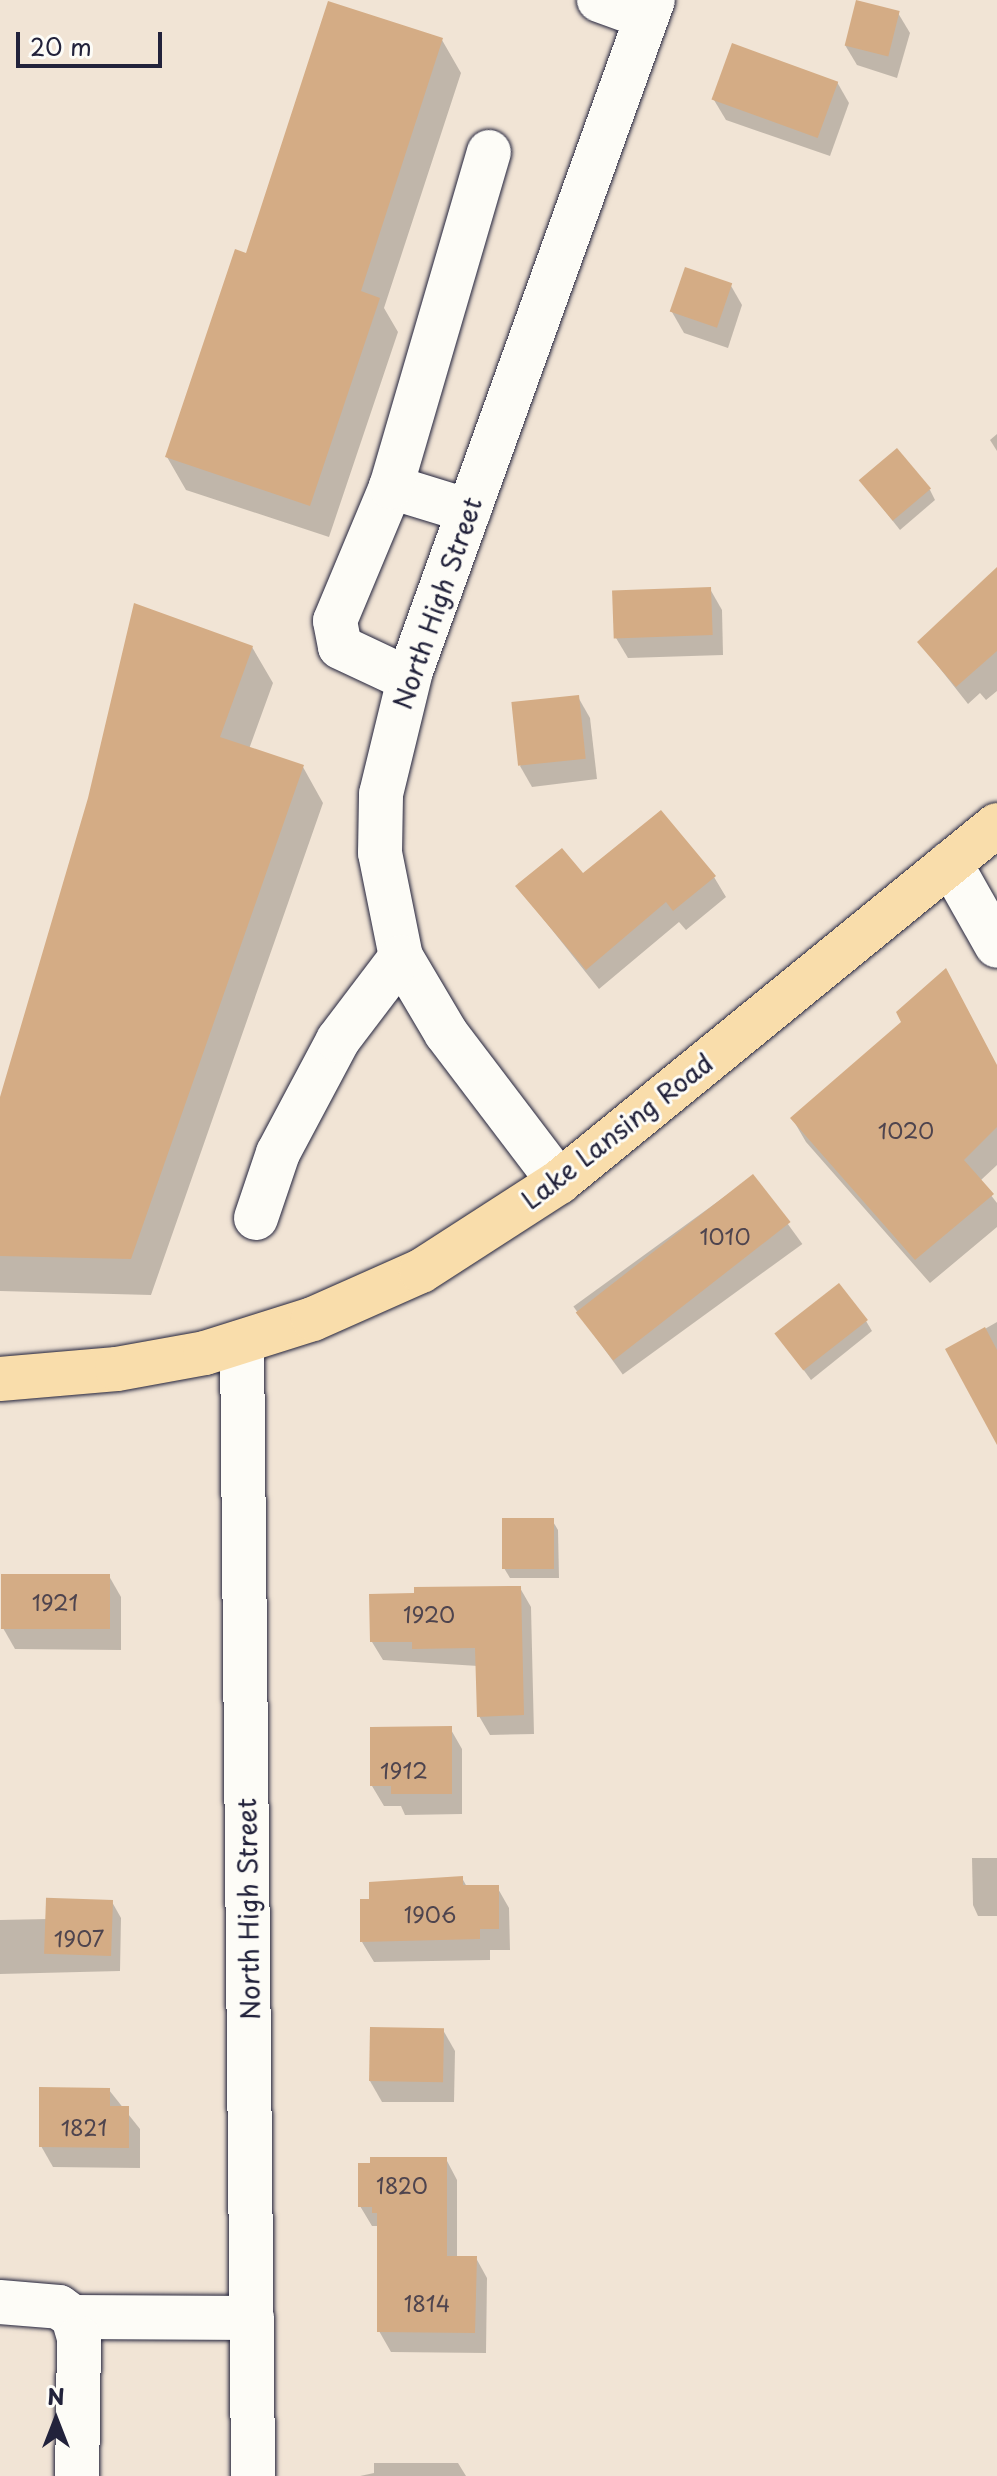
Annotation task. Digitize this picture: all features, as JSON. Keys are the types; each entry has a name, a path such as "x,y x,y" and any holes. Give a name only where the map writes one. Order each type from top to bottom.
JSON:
{"main road":[{"name":"Lake Lansing Road","path":"0,1379 117,1369 242,1342 313,1319 421,1271 559,1182 997,825"}],"street":[{"path":"599,0 650,9"},
{"name":"North High Street","path":"559,1182 446,1033 401,957 387,909 380,809 393,730 408,679 650,9"},
{"path":"408,679 340,647 335,621 391,487 489,152"},
{"path":"391,487 469,511"},
{"path":"950,863 997,946"},
{"path":"256,1218 278,1153 338,1040 401,957"},
{"name":"North High Street","path":"242,1342 253,2476"},
{"path":"0,2302 59,2307 73,2317 252,2318"},
{"path":"73,2317 79,2338 77,2476"}],"building":[{"path":"856,0 900,11 888,56 845,46"},
{"path":"328,1 443,38 361,291 380,298 310,506 165,457 235,249 246,253"},
{"path":"732,43 838,82 818,138 711,99"},
{"path":"685,267 732,283 717,328 670,311"},
{"path":"897,448 931,489 893,521 859,480"},
{"path":"997,567 997,651 956,687 917,642"},
{"path":"711,587 713,635 614,638 612,590"},
{"path":"134,603 253,646 220,737 304,765 131,1259 0,1256 0,1097 88,798"},
{"path":"579,695 586,759 518,766 511,702"},
{"path":"661,810 716,876 673,911 666,902 586,970 515,886 562,848 583,873"},
{"path":"946,968 997,1065 997,1127 964,1160 994,1194 915,1260 790,1118 901,1022 896,1012"},
{"path":"753,1174 791,1222 613,1361 576,1313"},
{"path":"839,1283 868,1320 803,1371 774,1333"},
{"path":"985,1327 997,1350 997,1445 945,1349"},
{"path":"502,1518 554,1518 554,1569 502,1569"},
{"path":"1,1574 110,1574 110,1629 1,1629"},
{"path":"521,1586 524,1715 477,1717 475,1648 412,1649 412,1642 370,1642 369,1594 414,1593 414,1587"},
{"path":"452,1726 452,1794 391,1794 391,1786 370,1786 370,1727"},
{"path":"463,1876 463,1885 499,1885 499,1929 480,1929 480,1939 360,1942 360,1899 369,1899 369,1882"},
{"path":"46,1898 113,1900 111,1956 44,1954"},
{"path":"370,2027 444,2028 443,2082 369,2081"},
{"path":"39,2087 110,2088 110,2106 129,2106 129,2148 39,2147"},
{"path":"370,2157 447,2157 447,2256 477,2256 475,2333 377,2332 377,2213 372,2213 372,2207 358,2207 358,2163 370,2163"}]}
